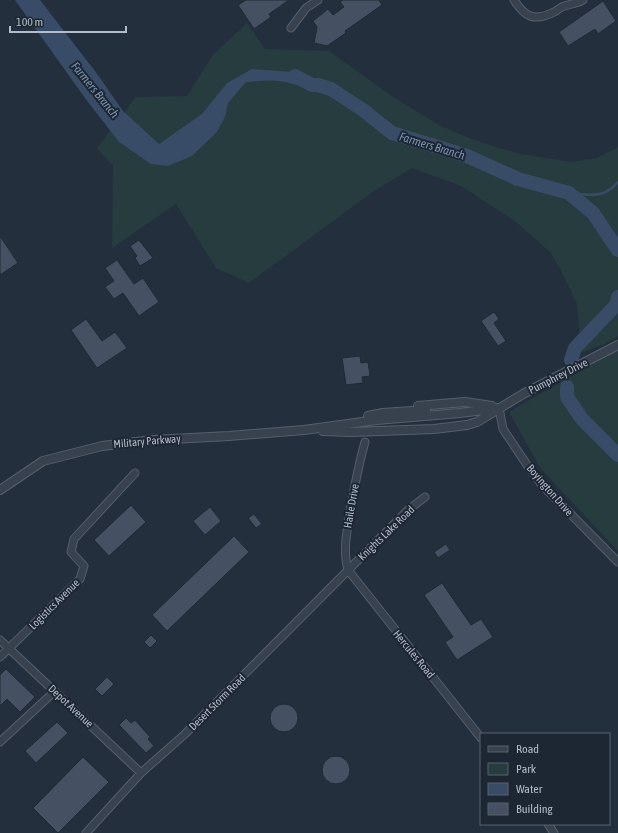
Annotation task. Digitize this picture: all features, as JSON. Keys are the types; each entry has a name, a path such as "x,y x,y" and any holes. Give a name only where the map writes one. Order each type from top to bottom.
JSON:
{"street":[{"path":"291,28 306,8 318,0"},
{"path":"514,0 521,10 530,17 540,18 562,7 572,5 583,0"},
{"path":"562,7 567,0"},
{"name":"Pumphrey Drive","path":"499,408 618,345"},
{"name":"Military Parkway","path":"304,430 383,413 470,407 499,408"},
{"name":"Military Parkway","path":"0,490 43,461 102,446 153,440 304,430 377,420 499,408"},
{"name":"Military Parkway","path":"304,430 351,432 434,429 467,425 477,422 499,408"},
{"name":"Boyington Drive","path":"499,408 503,429 543,486 618,562"},
{"name":"Haile Drive","path":"348,570 346,564 346,534 360,458 365,442"},
{"name":"Logistics Avenue","path":"0,657 80,579 84,566 71,552 74,539 135,473"},
{"name":"Knights Lake Road","path":"348,570 408,510 425,497"},
{"name":"Hercules Road","path":"348,570 480,737"},
{"name":"Desert Storm Road","path":"86,833 142,773 185,734 348,570"},
{"name":"Depot Avenue","path":"0,640 142,773"},
{"path":"0,742 55,691"}],"green space":[{"path":"247,23 265,49 329,51 389,94 437,124 464,136 495,147 521,154 571,162 597,158 618,147 618,336 604,344 581,353 577,304 550,252 516,222 461,186 412,168 374,191 249,283 216,268 176,204 112,248 113,166 97,148 136,97 187,96 213,55"},
{"path":"618,349 618,551 541,469 509,412"}],"water":[{"path":"15,0 40,0 98,75 123,111 159,144 202,114 227,83 252,69 294,72 310,76 316,84 302,86 270,81 246,82 228,103 225,117 216,133 192,156 168,166 151,164 119,142 85,98"}],"building":[{"path":"246,0 289,0 269,14 271,17 254,29 238,5"},
{"path":"343,0 379,0 382,5 345,31 346,33 327,46 314,43 317,27 313,21 328,9 333,15 344,7 340,2"},
{"path":"603,1 616,21 598,34 595,29 568,46 559,32"},
{"path":"0,236 18,263 0,275"},
{"path":"139,240 153,258 140,266 135,258 137,256 130,246"},
{"path":"117,260 134,284 143,278 159,302 139,316 123,293 114,299 105,287 114,281 105,268"},
{"path":"494,312 499,319 494,323 506,341 498,346 481,321"},
{"path":"86,319 102,341 115,332 127,348 97,368 71,330"},
{"path":"360,356 361,363 368,362 370,376 362,377 363,383 346,385 342,358"},
{"path":"131,505 146,522 109,556 94,540"},
{"path":"210,507 221,521 205,535 193,521"},
{"path":"254,514 262,524 256,528 248,518"},
{"path":"234,536 249,552 167,631 152,615"},
{"path":"446,544 450,550 438,558 434,552"},
{"path":"442,583 471,625 481,619 493,637 457,660 445,642 453,637 424,595"},
{"path":"151,635 157,641 150,648 144,642"},
{"path":"6,669 35,697 20,712 7,699 0,706 0,675"},
{"path":"107,677 114,684 102,696 95,689"},
{"path":"284,704 294,708 298,718 294,728 284,732 274,728 270,718 274,708"},
{"path":"126,718 131,723 135,720 150,737 148,739 154,746 146,753 119,725"},
{"path":"57,722 68,733 36,763 25,751"},
{"path":"336,756 346,760 350,770 346,780 336,784 326,780 322,770 326,760"},
{"path":"83,757 109,782 58,833 33,808"}],"waterway":[{"name":"Farmers Branch","path":"295,76 312,85 318,85 331,89 363,110 392,133 467,156 518,179 569,193 593,213 618,250"},
{"path":"569,193 595,195 607,191 618,182"},
{"name":"Farmers Branch","path":"571,360 575,348 617,304 618,297"},
{"name":"Farmers Branch","path":"567,387 567,397 582,419 618,455"}]}
